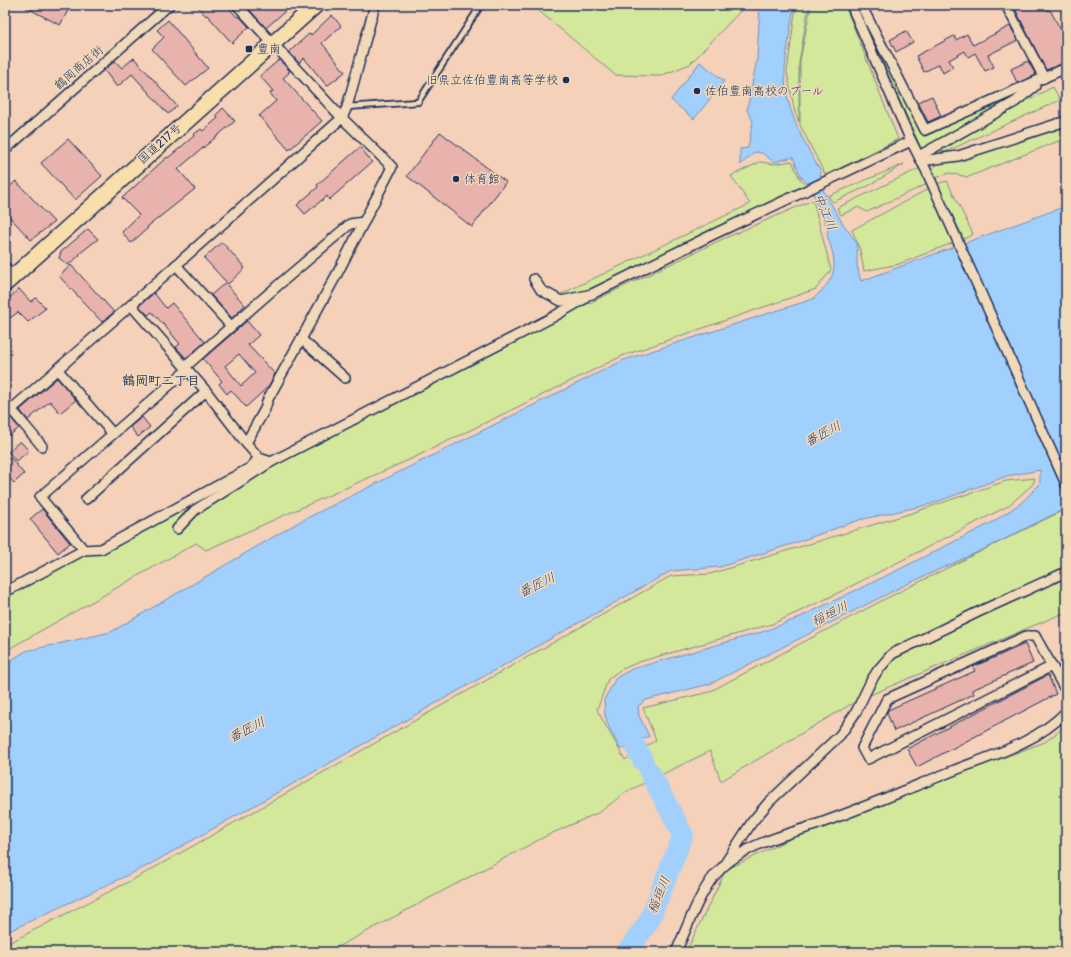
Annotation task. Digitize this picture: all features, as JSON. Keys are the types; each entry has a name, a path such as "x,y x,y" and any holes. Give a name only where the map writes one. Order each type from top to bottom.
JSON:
{"highway":[{"name":"国道217号","path":"10,280 316,5"}],"street":[{"name":"鶴岡商店街","path":"5,150 169,5"},
{"path":"237,5 342,118 392,167 246,443"},
{"path":"42,446 8,412 342,118 347,107 374,5"},
{"path":"851,5 1066,484"},
{"path":"861,5 925,130 1066,68"},
{"path":"1006,5 1044,78"},
{"path":"920,159 1015,102 1044,78"},
{"path":"920,159 958,156 1066,121"},
{"path":"177,530 195,510 272,462 553,317 592,294 911,141"},
{"path":"84,550 40,497 113,434 231,326 350,224 364,222"},
{"path":"176,265 231,326"},
{"path":"534,279 541,290 561,301 592,294"},
{"path":"131,305 206,391 259,458 272,462"},
{"path":"301,339 345,378"},
{"path":"57,370 113,434"},
{"path":"86,499 206,391"},
{"path":"5,592 84,550 101,549 250,468 259,458"},
{"path":"676,952 703,892 752,822 769,802 840,735 856,712 878,670 892,654 976,613 1066,572"},
{"path":"1052,666 868,759 862,748 887,699 1026,636 1035,636 1066,690"},
{"path":"721,868 749,848 768,840 842,816 1013,747 1040,732 1066,712"}],"lane":[{"path":"347,107 418,102 482,5"},
{"path":"5,264 10,280"}],"green space":[{"path":"532,5 746,5 690,64 660,76 615,75"},
{"path":"796,5 809,5 799,62 799,122 795,113 787,72"},
{"path":"811,5 845,5 898,139 826,176 800,125 800,61"},
{"path":"865,23 924,137 1008,98 987,114 922,150"},
{"path":"1053,87 1060,100 945,152 941,151 1016,106"},
{"path":"1066,127 1066,138 968,177 949,173 936,178 933,168 942,161 954,162"},
{"path":"792,161 800,179 808,186 592,288 562,299 559,295 750,204 731,176 760,162 774,164"},
{"path":"904,164 870,185 833,202 828,196"},
{"path":"918,169 923,170 929,183 867,212 858,207 841,215 837,208"},
{"path":"947,181 973,234 964,239 937,184"},
{"path":"930,188 955,242 899,264 864,271 860,250 852,230"},
{"path":"813,200 831,270 816,289 622,356 413,458 206,550 196,543 5,651 5,598 80,557 190,504 556,319 725,238"},
{"path":"1035,478 1033,484 1008,506 826,599 772,624 639,662 620,670 608,679 597,710 625,760 656,740 643,708 709,692 885,599 1066,509 1066,612 858,700 721,781 710,751 626,792 600,812 548,835 328,952 5,952 5,945 138,877 671,576 710,574 912,513 1006,481"},
{"path":"1066,726 1066,952 686,952 726,870 796,836 1045,742"}],"water":[{"path":"760,5 794,5 785,69 787,96 801,136 821,172 819,183 843,224 857,243 857,266 861,281 1066,206 1066,508 991,546 907,584 710,684 646,700 638,706 639,716 649,736 620,749 605,715 604,700 616,678 632,669 762,632 796,619 890,574 993,522 1021,503 1040,484 1040,470 1007,476 931,504 859,520 792,544 720,567 671,571 145,867 5,933 5,664 26,651 111,632 299,522 624,360 813,299 825,287 834,270 833,256 827,231 828,229 810,186 801,177 793,157 774,162 762,153 755,152 740,165 740,149 748,148 753,121 747,110 757,59"},
{"name":"佐伯豊南高校のプール","path":"700,62 724,81 694,119 671,100"}],"building":[{"path":"21,5 71,5 60,25"},
{"path":"196,5 226,5 249,27 232,43"},
{"path":"251,5 292,5 266,28 248,8"},
{"path":"1013,5 1044,5 1048,11 1050,10 1061,30 1066,27 1066,62 1046,70"},
{"path":"332,15 341,26 322,43 345,72 327,86 304,58 299,63 289,52 310,33 311,35"},
{"path":"168,20 208,68 186,86 152,49 164,37 157,30"},
{"path":"1010,26 1018,40 988,55 994,67 985,71 975,53 968,57 965,51 949,60 953,67 943,73 939,64 924,72 916,56 954,36 956,40 967,34 973,45"},
{"path":"906,31 913,42 896,52 890,40"},
{"path":"134,58 177,106 168,114 132,74 117,87 104,70 115,61 122,68"},
{"path":"279,60 290,71 283,78 322,121 289,150 259,116 276,101 270,93 273,91 260,76"},
{"path":"1028,61 1036,75 1017,83 1011,69"},
{"path":"932,96 941,116 928,122 918,102"},
{"path":"223,108 235,121 178,169 195,189 147,227 148,228 131,243 122,232 139,215 122,198 167,157 168,158 194,136 193,135 201,129 203,131 218,118 216,115"},
{"name":"体育館","path":"440,132 506,182 472,227 407,176"},
{"path":"68,139 102,176 75,200 41,163"},
{"path":"360,147 372,162 329,200 327,196 305,214 297,205"},
{"path":"16,181 54,222 31,240 5,212 5,191"},
{"path":"88,229 98,239 68,265 59,258 61,252"},
{"path":"222,242 245,268 228,284 204,258"},
{"path":"71,265 114,312 102,322 59,276"},
{"path":"225,283 245,305 232,318 211,295"},
{"path":"19,289 31,302 36,298 46,308 28,322 18,312 5,322 5,302"},
{"path":"154,293 166,308 172,303 205,342 186,358 176,347 180,344 165,326 152,312 148,315 139,306"},
{"path":"247,321 259,335 248,345 275,374 268,387 246,407 231,390 227,394 219,384 222,381 203,359","holes":["239,354 255,373 241,386 225,366"]},
{"path":"57,378 76,400 60,413 50,401 28,420 20,410"},
{"path":"142,417 150,427 138,437 130,427"},
{"path":"11,418 19,428 9,436 5,431 5,422"},
{"path":"20,441 29,451 16,461 8,452"},
{"path":"10,457 24,474 14,483 5,473 5,462"},
{"path":"42,509 70,543 58,553 30,519"},
{"path":"1025,644 1033,663 972,690 974,694 894,731 887,713 888,710 975,671 973,667"},
{"path":"1048,675 1056,694 917,767 907,749"}],"waterway":[{"name":"稲垣川","path":"627,717 627,730 643,761"},
{"name":"稲垣川","path":"627,952 649,921 683,835 649,771"}],"place":[{"name":"豊南","path":"249,49"},
{"name":"旧県立佐伯豊南高等学校","path":"566,80"},
{"name":"佐伯豊南高校のプール","path":"697,91"},
{"name":"体育館","path":"456,179"}],"district":[{"name":"鶴岡町二丁目","path":"161,381"}],"water label":[{"name":"中江川","path":"825,212"},
{"name":"番匠川","path":"823,434"},
{"name":"番匠川","path":"537,585"},
{"name":"番匠川","path":"247,730"}]}
